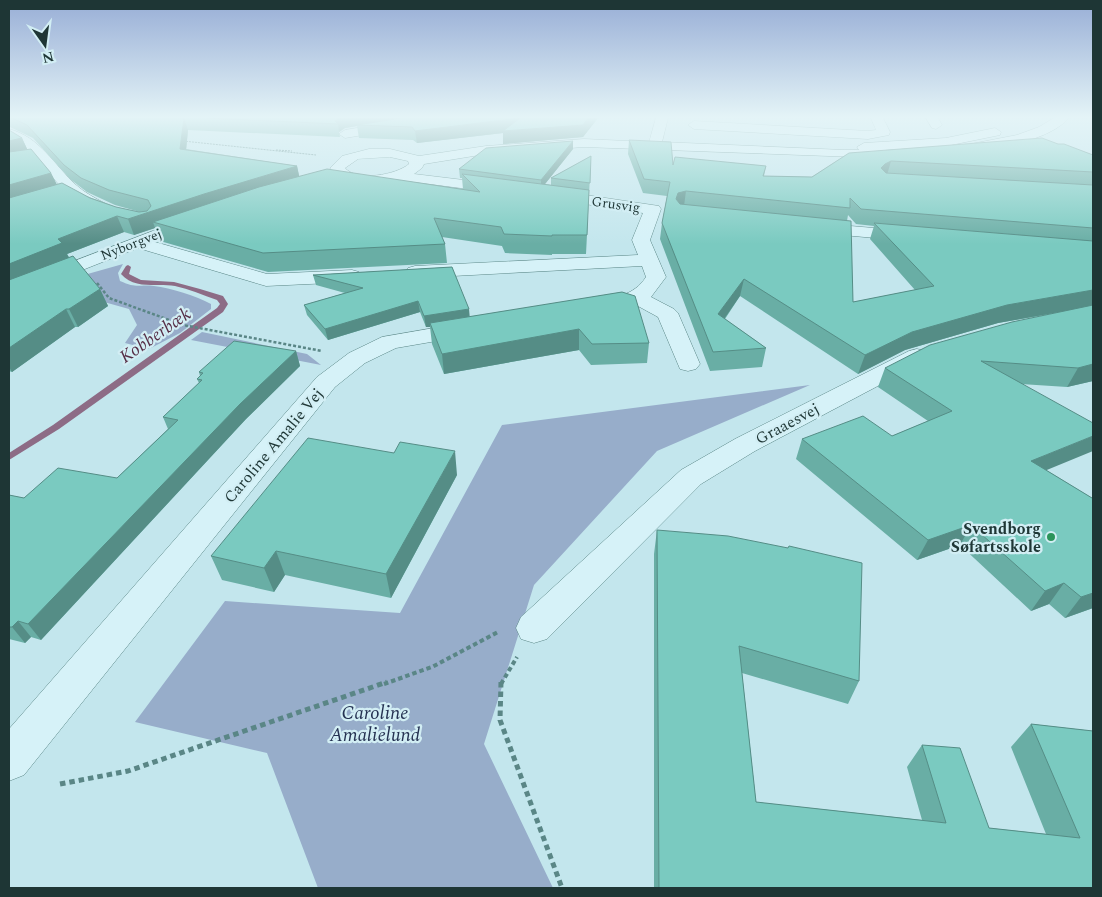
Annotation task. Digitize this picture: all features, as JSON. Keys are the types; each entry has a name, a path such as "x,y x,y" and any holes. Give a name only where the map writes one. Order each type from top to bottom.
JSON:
{"street":[{"path":"44,160 71,190 94,204 113,212"},
{"path":"342,175 337,168 339,165 351,160"},
{"path":"400,176 414,169 417,165 413,160"},
{"path":"514,163 518,160"},
{"path":"486,186 501,174"},
{"path":"325,180 342,175 368,180 400,176 516,190"},
{"path":"54,196 71,190"},
{"name":"Grusvig","path":"536,193 653,210 641,240 649,260"},
{"path":"794,226 924,237"},
{"name":"Nyborgvej","path":"9,293 164,232"},
{"path":"137,242 266,280 374,274"},
{"path":"394,273 649,260 656,277 651,288 638,298 577,311"},
{"path":"638,298 667,312 688,364"},
{"name":"Caroline Amalie Vej","path":"9,760 326,382 357,358 390,342 489,326"},
{"name":"Graaesvej","path":"534,628 691,477 745,445 914,357 942,349"}],"path":[{"path":"92,259 95,281 109,298 183,326 357,358"},
{"path":"60,784 128,771 432,667 500,631 534,628"},
{"path":"534,628 501,684 500,720 562,888"}],"green space":[{"path":"123,264 118,273 120,281 131,285 154,286 183,293 211,304 211,309 180,333 149,349 125,343 137,325 129,309 104,302 84,275"},
{"path":"202,332 307,354 321,365 191,340"},
{"name":"Caroline Amalielund","path":"810,385 657,451 534,585 484,744 553,888 318,888 267,753 135,722 225,601 400,613 502,425"}],"building":[{"path":"9,160 40,160 51,173 9,185"},
{"path":"59,160 255,160 297,166 128,219 117,216 58,239 62,243 9,264 9,198 62,183 90,198 116,207 139,212 147,211 151,206 148,200 109,190 81,178"},
{"path":"471,160 558,160 541,180 459,169"},
{"path":"584,160 591,160 590,183 551,178"},
{"path":"637,160 673,160 673,165 674,160 704,160 766,166 763,176 812,177 838,160 1093,160 1093,172 891,161 881,168 886,173 1093,185 1093,228 861,209 850,198 850,208 686,191 678,193 676,199 680,204 851,221 853,302 934,286 874,223 1093,241 1093,290 1007,305 912,332 865,355 744,279 718,314 766,348 713,352 662,223 670,182 644,179"},
{"path":"327,169 480,192 462,174 589,190 587,235 504,234 501,227 434,218 445,244 263,253 153,222 259,187"},
{"path":"73,256 100,289 69,309 66,309 9,348 9,280"},
{"path":"452,267 469,309 424,316 418,301 325,329 304,305 363,288 313,275"},
{"path":"622,292 635,296 649,343 592,344 579,329 442,354 430,323"},
{"path":"1093,305 1093,364 1078,368 981,361 1093,423 1093,436 1031,461 1093,498 1093,593 1081,597 1064,583 1045,591 971,525 928,540 802,439 863,416 892,436 952,411 885,368 930,345 1012,322"},
{"path":"234,341 296,351 240,404 28,624 18,621 12,627 9,627 9,495 24,498 58,468 117,478 178,420 163,417 202,380 197,379 203,373 199,372"},
{"path":"308,438 394,453 400,442 455,451 386,574 276,551 264,568 211,556"},
{"path":"657,530 728,536 788,548 789,546 862,563 859,681 739,646 756,802 946,823 922,745 960,748 989,828 1080,838 1031,724 1093,731 1093,888 659,888"}],"waterway":[{"name":"Kobberbæk","path":"9,457 56,427 220,310 224,304 220,298 174,284 135,281 125,274 128,267"}],"place":[{"name":"Svendborg Søfartsskole","path":"1051,537"}]}
